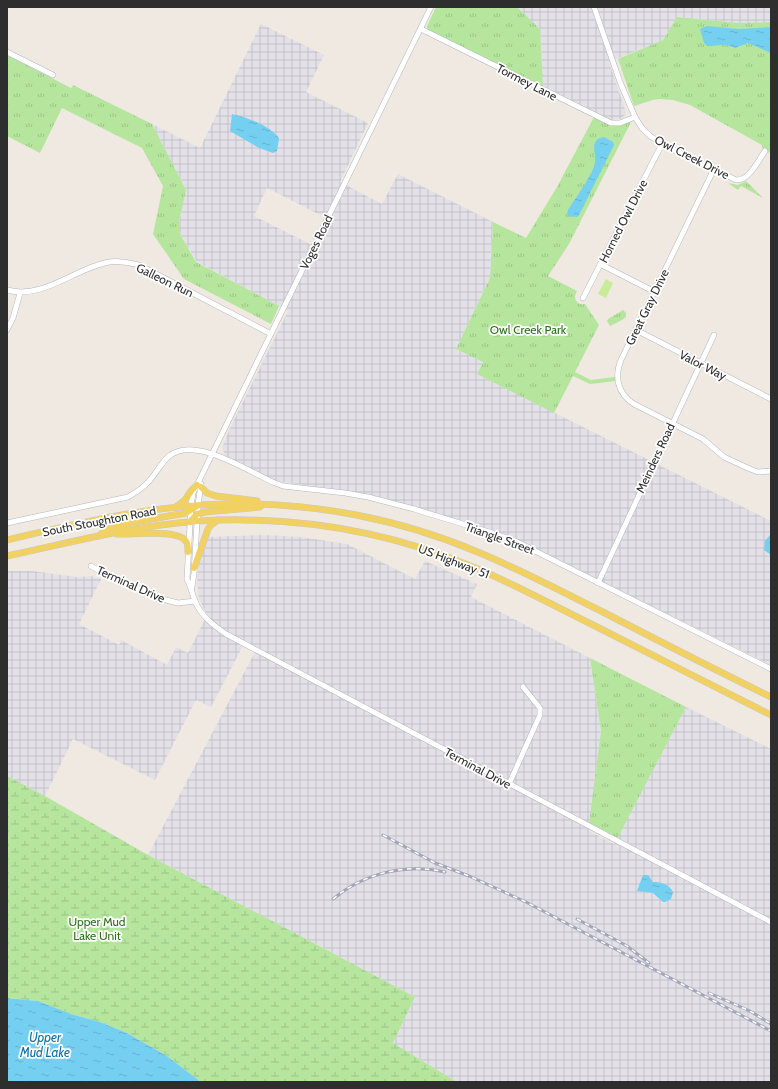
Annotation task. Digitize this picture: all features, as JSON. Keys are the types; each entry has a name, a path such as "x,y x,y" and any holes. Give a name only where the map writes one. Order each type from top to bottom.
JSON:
{"main road":[{"path":"176,507 185,500 191,491 199,486 208,493 216,496 262,501 278,505"},
{"name":"US Highway 51","path":"190,508 198,505 227,504 278,505 334,511 376,519 418,530 466,547 499,561 771,697"},
{"path":"190,522 197,514 222,510 257,508 270,505"},
{"name":"South Stoughton Road","path":"7,540 111,517 176,507 190,508"},
{"path":"99,536 105,530 134,522 186,513 190,508"},
{"path":"194,568 208,529 211,524 218,520"},
{"name":"US Highway 51","path":"107,534 150,526 218,520 271,521 328,526 391,539 439,554 505,581 771,715"},
{"path":"107,534 173,535 183,539 187,543 188,552"},
{"name":"South Stoughton Road","path":"7,556 107,534"}],"street":[{"name":"Voges Road","path":"197,521 199,486 201,478 431,7"},
{"name":"Owl Creek Drive","path":"594,7 620,82 635,117 650,136 662,144 736,180 746,177 765,151"},
{"name":"Tormey Lane","path":"421,29 611,123 620,123 635,117"},
{"path":"7,52 53,75"},
{"name":"Horned Owl Drive","path":"583,298 662,144"},
{"name":"Great Gray Drive","path":"714,169 619,365 617,374 618,385 628,400 703,438 724,457 758,472 771,471"},
{"name":"Galleon Run","path":"7,290 26,293 41,289 109,262 139,265 271,334"},
{"path":"600,264 654,292"},
{"path":"7,330 13,318 20,293"},
{"name":"Valor Way","path":"636,330 771,399"},
{"name":"Meinders Road","path":"598,583 714,334"},
{"name":"Triangle Street","path":"7,523 122,499 137,492 145,486 165,460 175,452 190,450 212,454 283,486 368,497 414,509 492,533 531,548 771,669"},
{"name":"Voges Road","path":"190,522 190,508 193,493 199,486"},
{"name":"Terminal Drive","path":"191,588 194,568 197,521"},
{"name":"Terminal Drive","path":"190,522 187,579 195,601 208,620 226,634 771,922"},
{"name":"Terminal Drive","path":"91,566 103,575 166,600 178,603 195,601"},
{"path":"508,784 540,715 540,708 523,687"}],"shaded area":[{"path":"517,7 771,7 771,22 738,23 677,17 663,40 609,62 626,112 621,119 611,120 599,116 543,87 540,29"},
{"path":"261,24 324,55 306,92 368,123 340,182 382,204 398,174 493,222 490,278 456,349 483,362 477,374 771,521 771,665 519,541 382,498 356,492 274,481 225,455 222,448 229,430 288,311 197,262 179,232 179,222 186,190 152,124 200,148","holes":["267,188 332,221 318,248 254,216"]},
{"path":"265,535 300,537 347,544 415,579 425,561 477,584 471,597 590,658 601,731 589,831 614,844 686,707 771,749 771,1082 457,1082 393,1043 415,997 148,855 257,648 245,642 211,707 196,700 155,780 73,739 45,796 7,776 7,571 32,571 77,577 91,576 101,579 79,624 119,645 121,640 167,665 176,647 188,653 207,615 199,599 197,582 198,566 205,537"}],"green space":[{"path":"436,7 517,7 540,29 543,87 429,31 427,26"},
{"path":"677,17 738,23 771,22 771,150 768,153 762,148 762,145 690,105 673,100 659,99 634,106 618,59 663,40"},
{"path":"7,55 71,88 73,85 152,124 186,190 179,222 179,232 196,262 279,306 271,324 184,279 153,234 163,186 142,148 62,108 40,153 7,136"},
{"name":"Owl Creek Park","path":"594,117 611,125 620,125 631,122 569,244 548,276 577,291 575,298 578,303 585,304 599,325 575,372 591,380 615,377 615,381 590,384 573,376 554,413 477,374 483,362 456,349 490,278 493,222 526,238 557,187"},
{"path":"746,181 763,198 741,186 738,190 728,183 738,185"},
{"path":"606,279 613,283 606,298 598,294"},
{"path":"623,310 626,313 626,317 610,326 607,321 608,319"},
{"path":"590,658 686,707 617,839 589,824 601,731"},
{"name":"Upper Mud Lake Unit","path":"7,776 148,855 415,997 393,1043 457,1082 201,1082 167,1056 127,1033 100,1022 71,1014 38,1001 7,998"}],"water":[{"path":"707,26 739,29 771,27 771,53 748,43 735,48 724,45 708,46 704,43 700,29"},
{"path":"232,114 258,123 275,133 279,138 277,151 273,153 259,148 230,131"},
{"path":"604,137 613,142 614,145 579,215 577,217 568,216 568,210 594,168 594,147 596,141"},
{"path":"770,535 771,555 764,550 765,541"},
{"path":"643,875 648,875 653,882 667,885 673,892 671,899 663,902 653,893 637,891"},
{"name":"Upper Mud Lake","path":"7,998 38,1001 71,1014 100,1022 127,1033 167,1056 201,1082 7,1082"}],"railway":[{"path":"383,835 435,863 469,876 526,902 771,1031"},
{"path":"333,899 358,883 386,872 415,869 445,872"},
{"path":"577,919 627,946 649,963"},
{"path":"709,993 750,1011 771,1024"}]}
